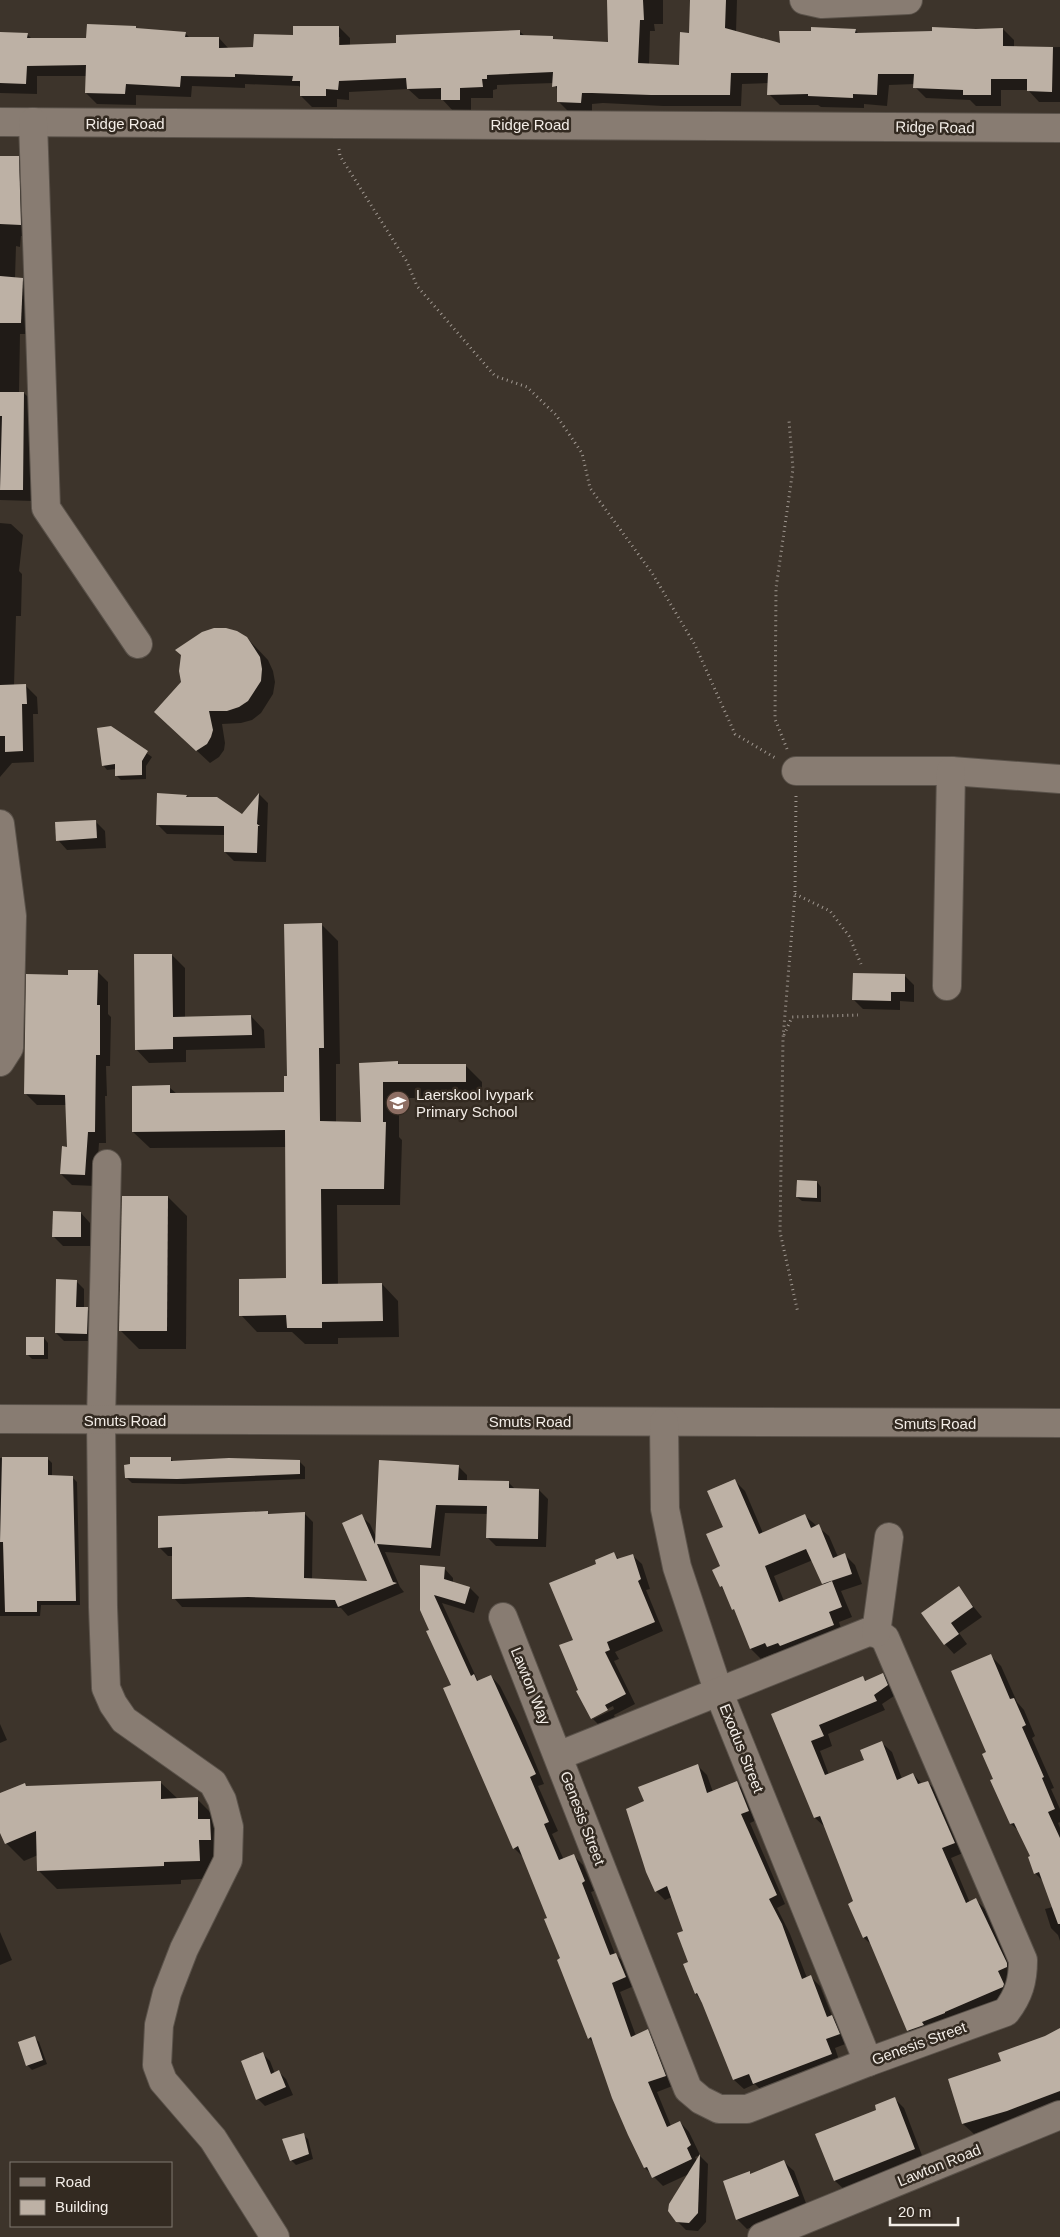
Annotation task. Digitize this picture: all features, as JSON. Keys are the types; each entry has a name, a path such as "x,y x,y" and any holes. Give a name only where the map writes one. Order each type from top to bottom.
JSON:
{"street":[{"path":"804,0 822,4 908,0"},
{"name":"Ridge Road","path":"0,122 1060,128"},
{"path":"33,122 46,508 138,644"},
{"path":"946,986 951,770"},
{"path":"796,771 951,770 1060,779"},
{"path":"0,824 12,916 9,1048 0,1062"},
{"path":"107,1164 101,1420 106,1688 113,1704 124,1720 213,1783 222,1800 229,1827 228,1860 184,1949 167,1993 159,2025 157,2065 163,2081 213,2139 275,2237"},
{"name":"Smuts Road","path":"0,1419 1060,1423"},
{"name":"Exodus Street","path":"664,1422 665,1509 677,1567 720,1692 868,2062"},
{"path":"558,1756 868,1632 876,1633 889,1537"},
{"name":"Lawton Way","path":"503,1617 558,1756"},
{"name":"Genesis Street","path":"558,1756 688,2089 701,2100 719,2109 747,2109 868,2062 1006,2012 1015,2000 1023,1978 1023,1960 885,1638 876,1633"},
{"name":"Lawton Road","path":"762,2237 1060,2115"}],"path":[{"path":"336,124 340,156 407,262 417,286 495,376 528,388 556,414 582,453 590,488 652,573 681,621 695,645 735,734 796,771"},
{"path":"789,421 793,469 776,588 775,719 796,771 795,894 783,1038 780,1232 798,1313"},
{"path":"795,894 830,911 849,936 861,964"},
{"path":"783,1038 792,1017 858,1014"}],"building":[{"path":"607,0 643,0 644,20 640,20 638,63 679,65 680,32 689,33 690,0 726,0 725,28 780,43 779,31 811,31 811,27 856,29 855,33 932,31 932,27 1003,28 1003,46 1053,47 1052,92 1027,91 1027,79 991,79 991,95 963,95 963,90 913,88 914,74 878,74 877,95 853,94 853,98 808,96 808,94 767,95 768,73 731,73 730,95 582,93 581,103 557,102 557,86 552,87 553,72 487,75 487,79 482,79 483,87 460,88 460,100 441,100 441,88 407,89 406,78 339,81 338,90 326,89 326,96 300,96 300,81 292,81 293,76 235,74 235,77 181,76 180,87 126,84 125,94 85,93 86,65 27,66 26,84 0,83 0,32 28,33 27,38 86,38 87,24 136,26 136,28 186,32 185,37 219,37 219,48 253,47 254,34 293,35 293,26 339,26 339,45 396,43 396,35 520,30 520,35 553,36 553,39 608,42"},
{"path":"0,156 19,156 21,225 0,224"},
{"path":"0,276 23,278 21,323 0,323"},
{"path":"0,392 24,392 23,490 0,490 2,416 0,416"},
{"path":"214,628 226,628 237,631 247,637 260,657 261,681 248,701 239,707 227,711 209,711 213,730 211,737 207,744 196,751 154,712 181,682 179,671 181,655 175,650 202,632"},
{"path":"26,684 27,704 22,704 23,751 5,752 5,736 0,736 0,685"},
{"path":"111,726 148,751 142,761 142,775 115,776 115,764 102,766 97,728"},
{"path":"157,793 187,795 186,797 217,797 242,814 259,793 257,824 260,826 258,826 257,853 224,852 224,826 156,825"},
{"path":"96,820 97,838 56,841 55,822"},
{"path":"322,923 324,1048 319,1048 320,1121 361,1122 359,1063 398,1061 398,1064 466,1064 466,1082 383,1082 383,1122 386,1122 384,1189 321,1189 322,1284 382,1283 383,1321 322,1322 322,1328 287,1328 286,1315 239,1316 239,1279 286,1278 285,1130 132,1132 132,1086 170,1085 170,1093 284,1092 284,1076 287,1076 284,924"},
{"path":"134,954 172,954 173,1017 251,1015 252,1035 173,1037 173,1049 135,1050"},
{"path":"68,970 98,970 97,1005 100,1005 100,1055 96,1055 95,1132 88,1132 85,1175 60,1174 62,1146 67,1147 65,1095 24,1094 26,974 68,975"},
{"path":"853,973 905,974 905,992 891,992 891,1001 852,1000"},
{"path":"797,1180 817,1181 817,1198 796,1197"},
{"path":"122,1196 168,1196 167,1331 119,1331"},
{"path":"53,1211 81,1212 81,1237 52,1237"},
{"path":"56,1279 77,1280 76,1307 88,1307 87,1334 55,1333"},
{"path":"26,1337 44,1337 44,1355 26,1355"},
{"path":"2,1457 48,1457 48,1475 73,1476 76,1601 37,1601 37,1612 5,1612 3,1542 0,1542"},
{"path":"130,1457 171,1457 171,1461 229,1458 300,1460 300,1474 177,1479 125,1478 124,1465 130,1464"},
{"path":"379,1460 459,1465 458,1480 509,1481 509,1488 539,1489 538,1539 486,1538 487,1506 436,1505 431,1548 377,1544 393,1582 397,1583 338,1607 335,1600 248,1597 172,1599 172,1547 158,1548 158,1516 268,1511 268,1514 305,1512 304,1578 367,1581 342,1523 362,1514 375,1544"},
{"path":"735,1479 759,1534 805,1514 811,1528 819,1524 833,1558 845,1553 852,1574 822,1584 806,1549 765,1566 779,1602 832,1581 842,1607 829,1612 834,1625 780,1646 778,1643 767,1647 765,1643 750,1649 734,1609 732,1610 722,1586 720,1587 712,1570 720,1566 706,1534 723,1527 707,1491"},
{"path":"614,1552 617,1559 633,1554 641,1579 638,1581 655,1622 607,1642 610,1650 605,1652 626,1694 605,1705 608,1710 591,1719 576,1691 578,1690 559,1645 573,1640 549,1583 596,1564 595,1560"},
{"path":"420,1565 445,1567 444,1579 470,1587 465,1604 434,1595 471,1676 474,1674 477,1681 491,1675 536,1774 530,1777 549,1822 544,1824 559,1860 574,1854 585,1881 582,1883 610,1955 616,1953 626,1977 612,1983 631,2037 648,2029 666,2076 648,2082 667,2127 680,2121 691,2145 687,2148 692,2159 652,2178 647,2167 644,2168 628,2135 612,2098 591,2037 588,2039 557,1960 560,1958 544,1919 547,1918 518,1846 513,1849 443,1688 451,1685 426,1631 429,1630 420,1610"},
{"path":"959,1586 973,1607 951,1623 959,1634 944,1645 921,1613"},
{"path":"991,1654 1010,1699 1014,1698 1026,1725 1022,1727 1044,1777 1042,1778 1055,1809 1048,1812 1060,1838 1060,1924 1058,1924 1039,1872 1034,1874 1028,1857 1030,1856 1014,1823 1010,1824 990,1780 993,1779 982,1754 986,1752 951,1671"},
{"path":"883,1673 888,1685 874,1695 877,1701 819,1725 824,1736 811,1741 825,1775 864,1760 860,1750 882,1741 897,1780 913,1773 918,1784 928,1781 955,1843 942,1848 966,1903 976,1898 1007,1963 1007,1967 998,1971 1004,1984 1003,1987 922,2022 924,2025 907,2031 867,1936 863,1938 848,1904 853,1901 820,1816 814,1818 771,1714 863,1676 865,1681"},
{"path":"698,1764 707,1793 737,1781 749,1811 741,1814 777,1895 769,1899 782,1924 802,1979 811,1975 827,2017 832,2015 840,2034 826,2039 832,2054 753,2084 749,2074 733,2080 702,2003 697,1993 695,1994 683,1964 688,1962 677,1933 683,1931 667,1886 655,1892 646,1872 626,1809 644,1801 638,1787"},
{"path":"161,1781 161,1799 198,1797 198,1819 210,1819 211,1840 199,1840 200,1861 164,1862 164,1866 37,1871 36,1831 5,1844 0,1833 0,1793 25,1783 26,1786"},
{"path":"1060,2028 1060,2091 1007,2111 962,2124 948,2079 1001,2061 998,2053 1045,2036"},
{"path":"35,2036 43,2060 26,2066 18,2042"},
{"path":"263,2052 271,2074 279,2070 286,2087 256,2100 241,2061"},
{"path":"895,2097 915,2149 834,2181 815,2134 876,2110 875,2105"},
{"path":"304,2133 309,2154 290,2161 282,2139"},
{"path":"700,2154 698,2213 689,2223 676,2222 668,2211 669,2204"},
{"path":"784,2160 799,2196 736,2220 723,2181 750,2171 750,2174"}],"place":[{"name":"Laerskool Ivypark Primary School","path":"398,1103"}]}
